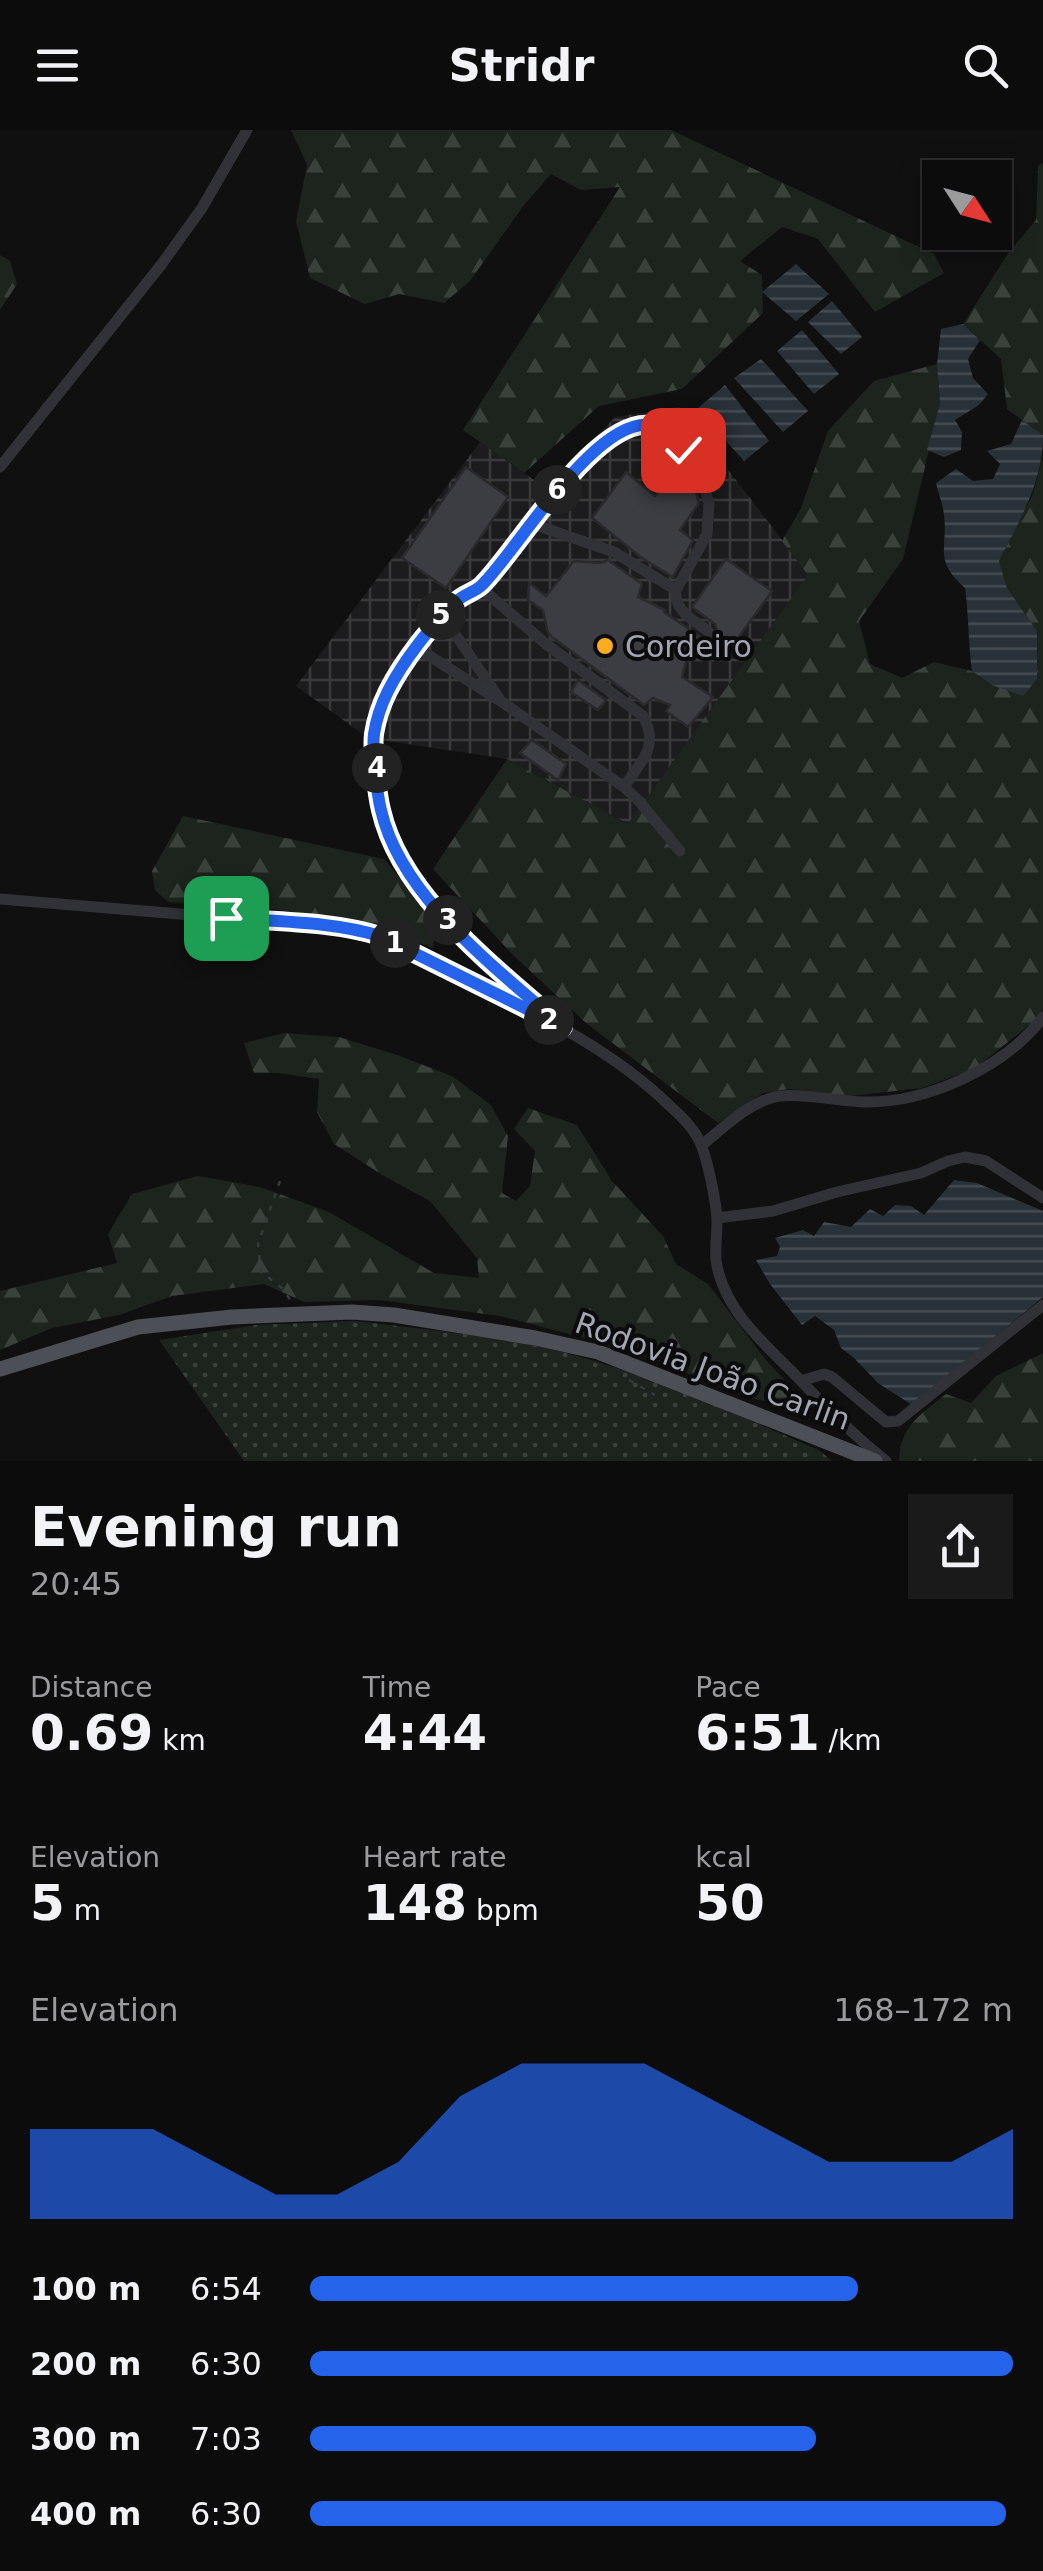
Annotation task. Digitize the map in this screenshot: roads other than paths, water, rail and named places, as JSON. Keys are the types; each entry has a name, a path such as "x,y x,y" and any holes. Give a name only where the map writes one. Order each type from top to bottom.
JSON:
{"main road":[{"name":"Rodovia João Carlin","path":"0,1369 138,1327 232,1317 352,1312 394,1315 598,1352 876,1461"}],"street":[{"path":"0,467 161,264 202,208 247,130"},
{"path":"563,1027 470,944 430,900 398,856 381,809 374,736 387,692 442,614 461,596 480,587 565,481 595,451 635,426 652,425 670,434 702,480 708,503 707,534 676,590 675,602 709,632"},
{"path":"533,524 614,552 676,590"},
{"path":"480,587 546,644 643,716 651,731 649,749 624,788"},
{"path":"442,614 502,702"},
{"path":"416,648 502,702 624,788 680,850"},
{"path":"0,898 359,929 412,950 563,1027 632,1072 687,1122 702,1146 717,1218 716,1258 732,1303 765,1346 886,1461"},
{"path":"702,1146 736,1117 768,1099 784,1095 867,1102 950,1086 1002,1056 1032,1033 1043,1018"},
{"path":"717,1218 773,1211 921,1174 966,1158 986,1162 1043,1198"},
{"path":"801,1381 824,1374 832,1377 886,1422 898,1421 1043,1305"}],"place":[{"name":"Cordeiro","path":"605,646"}]}
